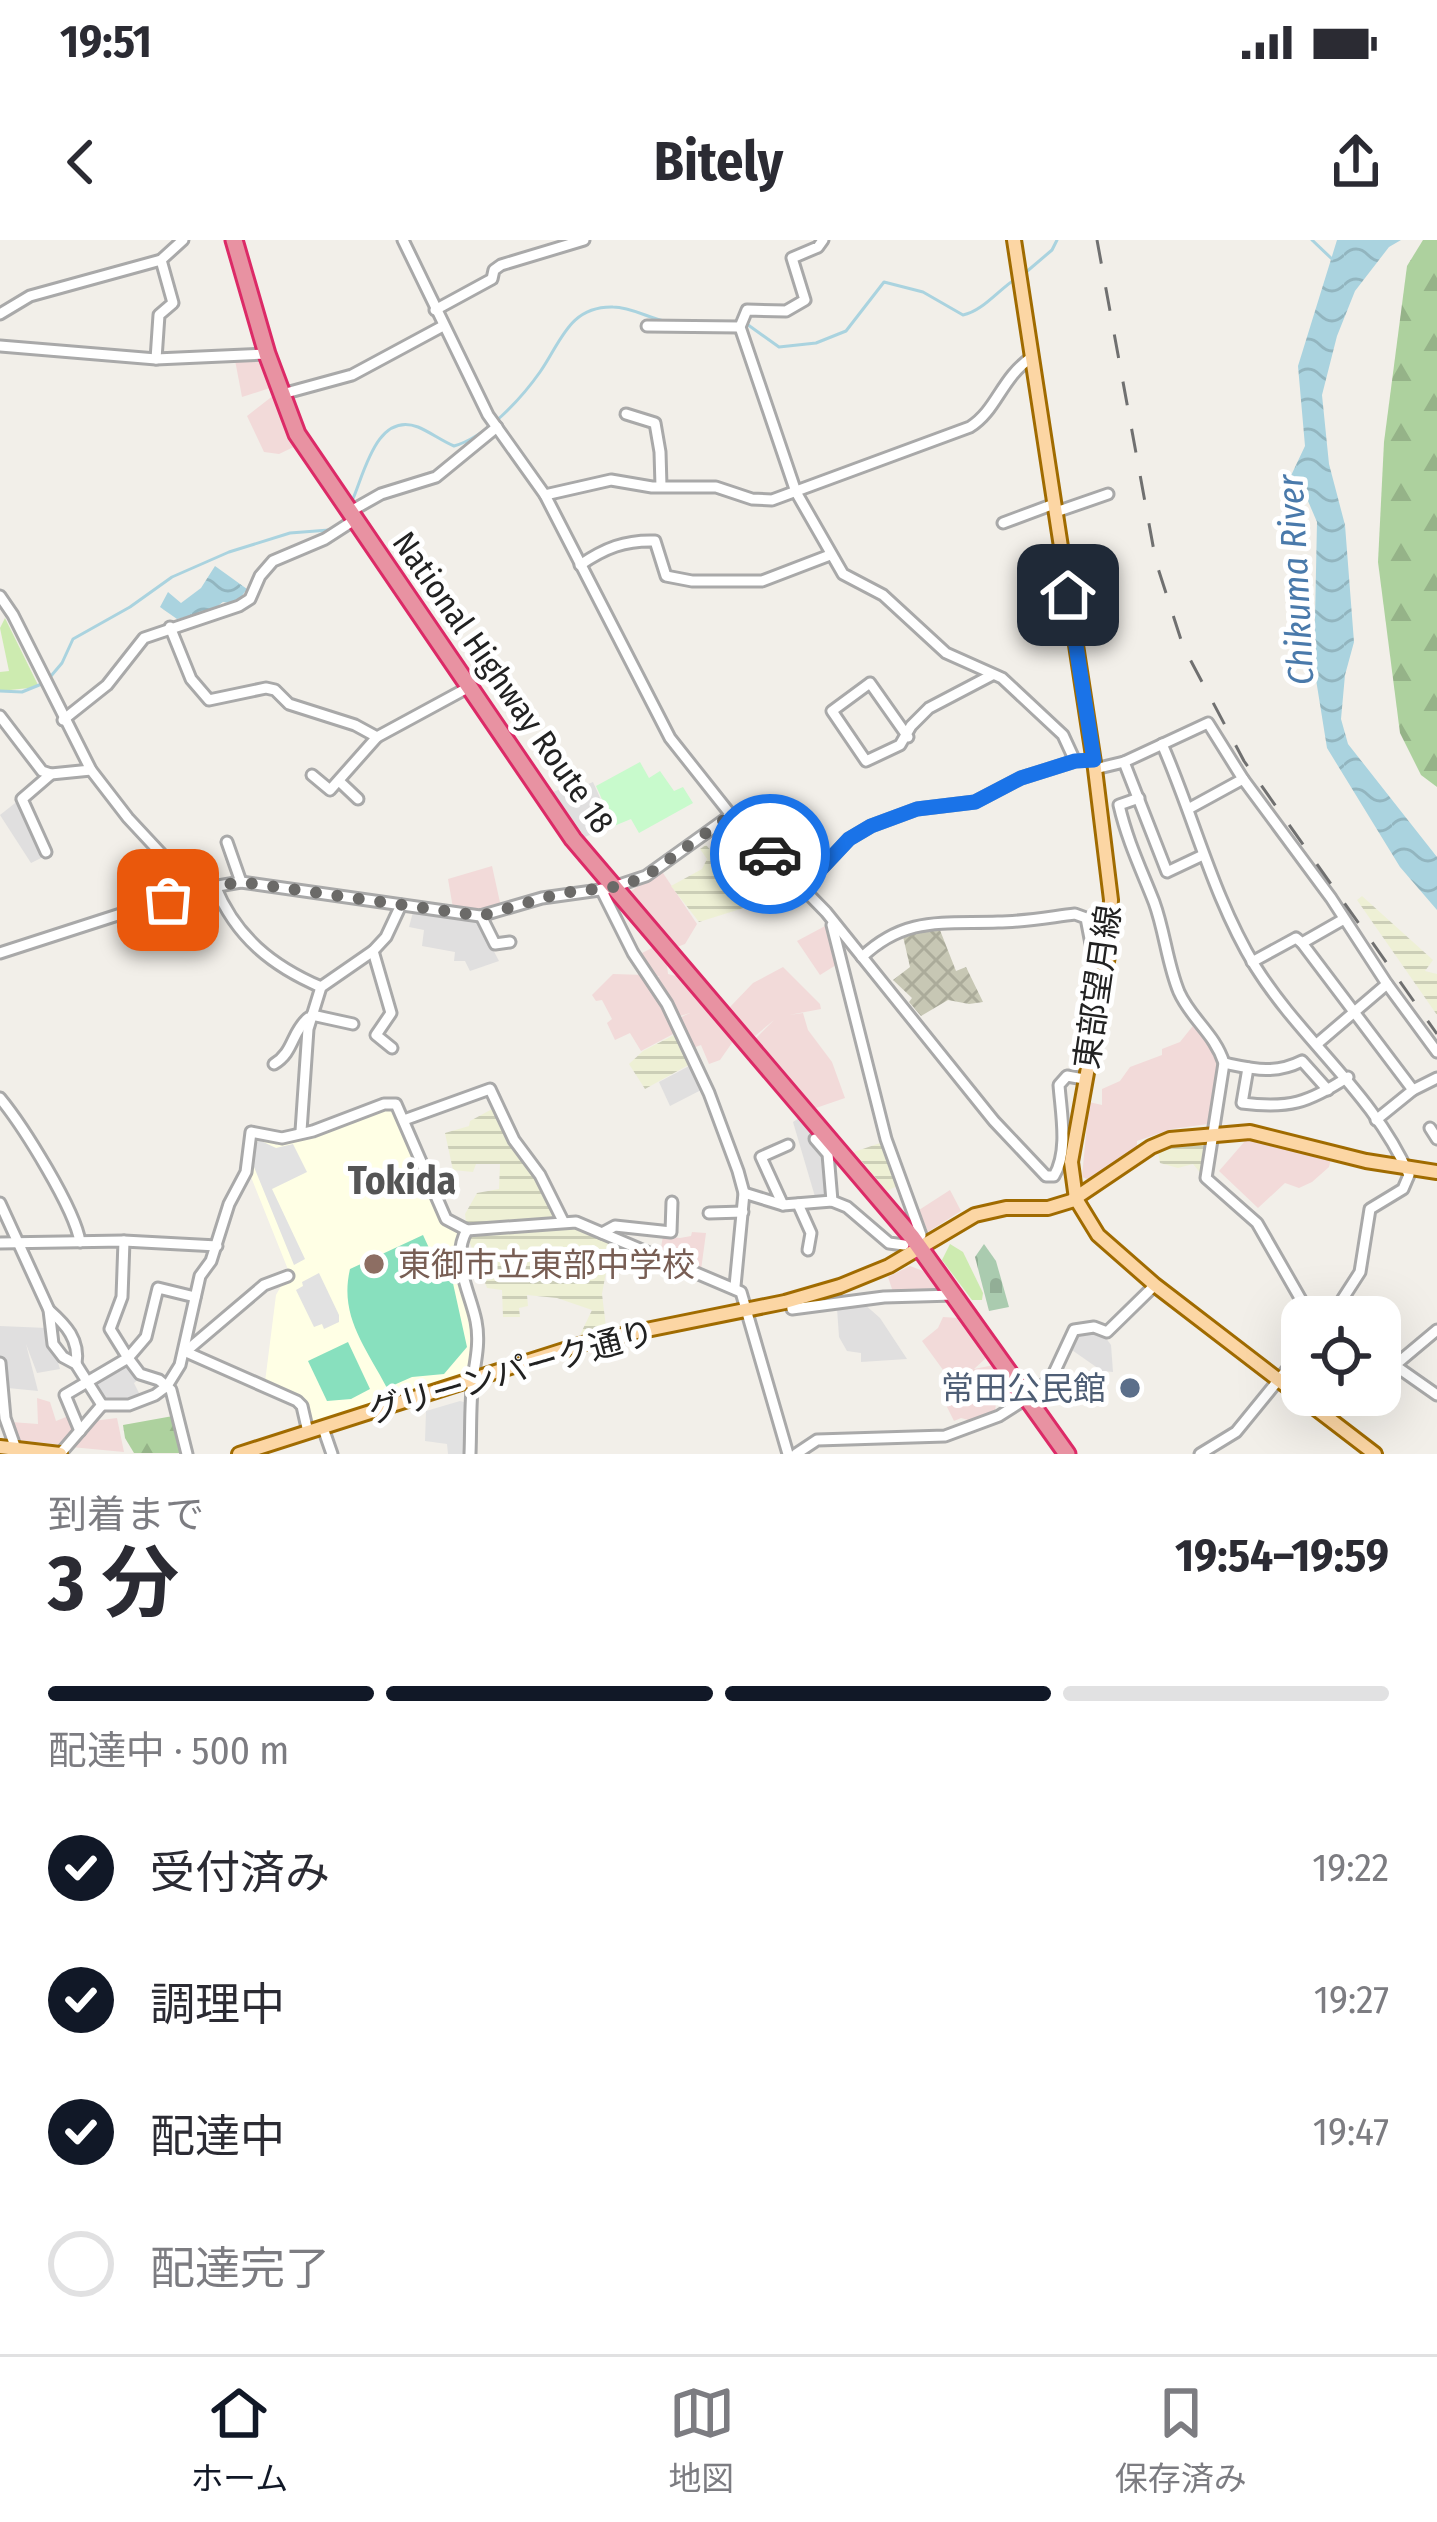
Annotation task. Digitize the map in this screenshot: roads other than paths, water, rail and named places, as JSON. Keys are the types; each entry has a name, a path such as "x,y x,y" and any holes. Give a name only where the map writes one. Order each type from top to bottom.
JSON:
{"highway":[{"name":"National Highway Route 18","path":"234,240 267,354 297,434 525,771 607,888 915,1242 1067,1454"}],"main road":[{"name":"東部望月線","path":"1014,240 1111,900 1108,956 1071,1162 1076,1199"},
{"path":"1376,1454 1356,1448 1155,1285 1098,1235 1076,1199 1158,1143 1213,1133 1266,1134 1407,1168 1436,1170"},
{"name":"グリーンパーク通り","path":"239,1454 592,1341 791,1300 825,1298 880,1270 915,1242 975,1215 1006,1208 1048,1208 1076,1199"},
{"path":"0,1447 60,1454"}],"street":[{"path":"0,314 30,296 160,260 183,240"},
{"path":"404,240 488,415 545,495 670,737 731,815 803,888 994,1120 1048,1177 1059,1166 1059,1084 1067,1076 1084,1079"},
{"path":"435,310 492,279 501,265 584,240"},
{"path":"823,240 792,258 805,300 786,311 747,310 741,322 796,492 843,574 884,595 946,653 1002,678 1063,735 1075,761"},
{"path":"156,359 159,315 173,304 160,260"},
{"path":"647,326 741,322"},
{"path":"280,390 286,393 352,375 443,326"},
{"path":"0,346 156,359 267,354"},
{"path":"545,495 591,481 716,487 762,500 796,492 970,428 982,420 1011,371 1032,357"},
{"path":"626,414 655,423 661,486"},
{"path":"63,720 107,685 144,638 239,606 250,599 273,561 325,539 382,494 436,477 497,428"},
{"path":"1003,523 1108,494"},
{"path":"580,565 606,548 656,542 666,576 762,581 830,555"},
{"path":"0,596 91,770 195,890"},
{"path":"170,627 191,679 209,700 266,688 289,704 377,736"},
{"path":"908,737 870,683 832,711 866,761 900,745 908,737 910,726 929,708 992,675"},
{"path":"312,775 330,790 377,736 471,686"},
{"path":"0,716 36,767 51,774 91,770"},
{"path":"803,888 849,839 871,826 917,809 990,797 1021,778 1075,761 1094,765 1124,762 1208,722 1437,1052"},
{"path":"1162,744 1190,808 1203,855 1252,962 1272,992 1348,1077 1407,1168 1409,1178 1403,1189 1370,1209 1360,1272 1342,1296"},
{"path":"1124,762 1167,872 1203,855"},
{"path":"46,852 22,799 51,774"},
{"path":"1190,808 1243,778"},
{"path":"339,781 358,799"},
{"path":"1139,799 1119,805 1126,838 1154,903 1169,970 1224,1063 1206,1178 1257,1223 1299,1296"},
{"path":"0,953 195,890 241,882 481,916 646,876 731,815"},
{"path":"227,842 241,882"},
{"path":"215,886 228,918 278,968 322,988"},
{"path":"607,888 696,1065 744,1193 734,1286"},
{"path":"301,1131 308,1029 322,988 373,951 386,937 401,905"},
{"path":"862,957 882,938 926,924 1075,914 1086,918 1092,949 1108,956"},
{"path":"481,916 495,944 510,942"},
{"path":"1302,944 1344,919"},
{"path":"744,1193 782,1205 832,1201 847,1207 889,1243 915,1242 831,920"},
{"path":"1252,962 1296,938 1413,1090"},
{"path":"373,951 391,1012 376,1035 392,1048"},
{"path":"1318,1042 1387,984"},
{"path":"313,1015 353,1024"},
{"path":"274,1064 286,1057 297,1030 313,1015"},
{"path":"1224,1063 1282,1071 1302,1061 1328,1090"},
{"path":"1249,1068 1242,1102 1286,1108 1348,1077"},
{"path":"1376,1120 1413,1090 1437,1078"},
{"path":"404,1120 490,1090 563,1221"},
{"path":"1,1100 18,1120 76,1222 80,1242"},
{"path":"185,1350 183,1340 200,1276 246,1172 251,1132 282,1138 384,1104 396,1104 441,1214 467,1230 577,1222 741,1292 792,1454 817,1440 945,1436 999,1416 1053,1376 1074,1330 1088,1327 1107,1332 1155,1285"},
{"path":"815,1139 827,1154 832,1201"},
{"path":"782,1205 761,1157 788,1145"},
{"path":"882,1201 902,1191"},
{"path":"602,1233 615,1226 671,1232 672,1202"},
{"path":"0,1203 49,1310 53,1344 76,1364 102,1405"},
{"path":"799,1204 811,1233 808,1250"},
{"path":"709,1213 743,1212"},
{"path":"467,1230 459,1256 476,1324 478,1354 470,1454"},
{"path":"0,1243 124,1241 217,1246"},
{"path":"124,1241 122,1297 110,1329 140,1374 167,1386 187,1454"},
{"path":"60,1454 102,1405 129,1405 167,1386 185,1350 264,1285 288,1276"},
{"path":"80,1431 65,1395 128,1358 146,1336 158,1288 195,1297"},
{"path":"825,1298 954,1294"},
{"path":"49,1310 73,1336 76,1364"},
{"path":"1401,1360 1437,1330"},
{"path":"185,1350 296,1401 302,1406 308,1432"},
{"path":"0,1364 5,1418 21,1451"},
{"path":"1401,1371 1437,1395"},
{"path":"1200,1454 1236,1432 1281,1376"},
{"path":"323,1427 332,1454"}],"water":[{"path":"1337,240 1401,240 1389,247 1355,291 1322,395 1329,464 1345,525 1354,642 1341,719 1348,744 1437,857 1437,910 1400,867 1327,748 1314,667 1317,522 1308,501 1288,482 1305,446 1298,366"},
{"path":"215,566 247,589 236,604 223,602 211,611 177,619 160,607 168,592 181,603 201,588"}],"waterway":[{"path":"1025,273 1057,240"},
{"path":"1312,240 1332,259"},
{"path":"684,322 744,322 779,347 816,343 846,331 884,282 923,292 963,315 1017,278"},
{"path":"352,501 374,448 392,428 418,427 454,446 478,434 523,394 568,328 586,313 620,308 668,322"},
{"path":"51,676 73,639 172,577 290,533 329,530"},
{"path":"0,691 22,692 44,683"}],"railway":[{"path":"1097,240 1156,562 1183,646 1244,761 1437,1034"}],"place":[{"name":"東御市立東部中学校","path":"374,1264"},
{"name":"常田公民館","path":"1130,1388"}],"district":[{"name":"Tokida","path":"402,1180"}],"water label":[{"name":"Chikuma River","path":"1295,580"}]}
